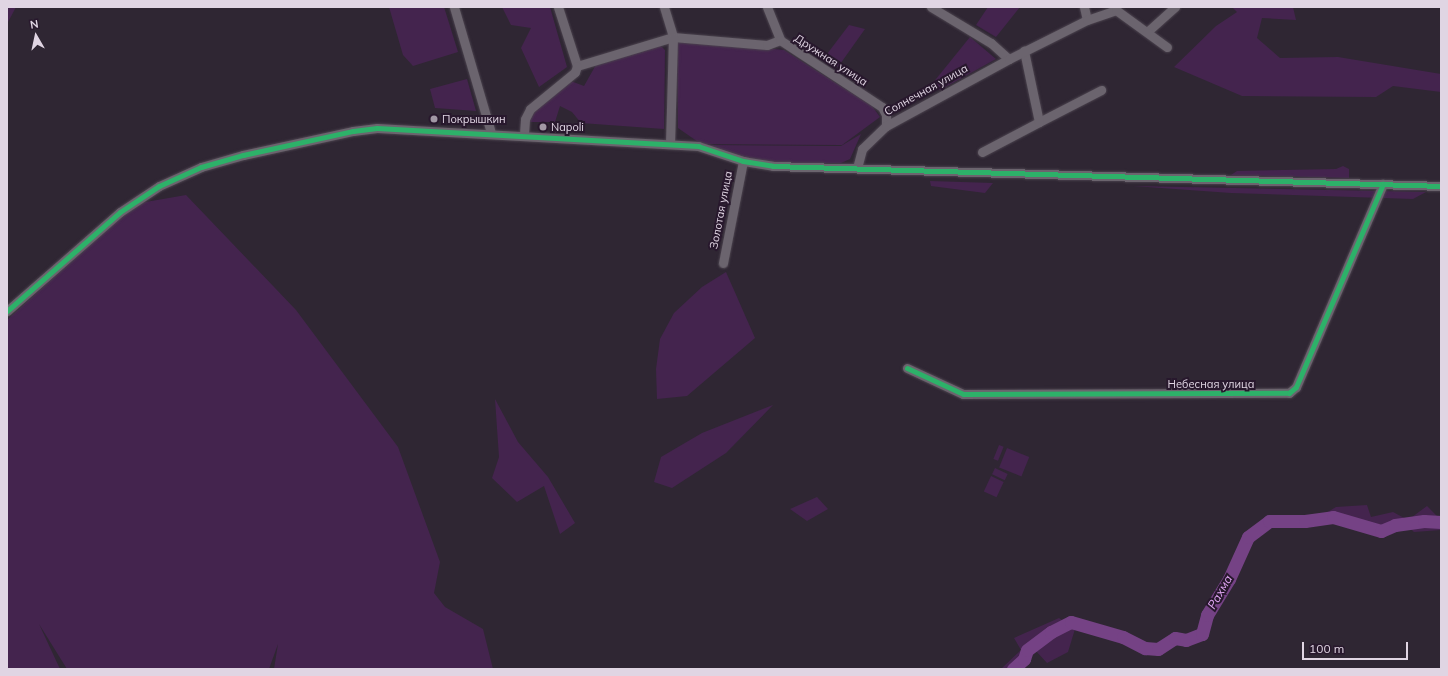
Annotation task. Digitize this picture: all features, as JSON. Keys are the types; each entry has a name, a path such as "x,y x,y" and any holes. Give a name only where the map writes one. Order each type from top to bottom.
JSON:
{"street":[{"path":"454,7 491,133"},
{"path":"524,134 525,119 530,109 575,72 577,66 558,7"},
{"path":"664,7 673,37 670,143"},
{"name":"Дружная улица","path":"768,7 780,40 882,107 886,115 886,126"},
{"path":"931,7 991,43 1009,59"},
{"path":"1084,7 1087,20"},
{"path":"1147,32 1175,7"},
{"name":"Солнечная улица","path":"857,168 862,149 886,126 1024,51 1087,20 1118,9 1167,46"},
{"path":"577,66 673,37 767,45 780,40"},
{"path":"1024,51 1039,122"},
{"path":"982,152 1101,90"},
{"path":"7,311 139,198 159,186 201,167 353,131 394,128 670,143 712,149 743,161 773,166 1441,186"},
{"name":"Золотая улица","path":"723,263 743,161"},
{"name":"Небесная улица","path":"907,368 963,394 1289,393 1296,387 1383,184"}],"shaded area":[{"path":"7,7 16,7 7,24"},
{"path":"389,7 444,7 458,52 413,66 403,55"},
{"path":"502,7 550,7 567,67 539,87 521,48 531,28 511,25"},
{"path":"988,7 1020,7 996,37 976,25"},
{"path":"1232,7 1293,7 1296,20 1262,18 1257,38 1280,58 1338,57 1441,74 1441,92 1393,86 1376,97 1242,96 1174,67 1216,26 1237,12"},
{"path":"849,25 865,29 838,67 824,58"},
{"path":"970,37 996,59 940,90 932,84"},
{"path":"677,39 784,50 872,106 880,117 842,145 701,144 678,128"},
{"path":"659,44 665,50 664,129 581,123 572,112 560,106 555,122 526,122 531,108 568,80 584,86 597,63"},
{"path":"467,79 476,111 435,108 430,89"},
{"path":"861,134 850,159 841,163 783,163 751,159 708,145 841,146"},
{"path":"1343,166 1349,169 1349,178 1231,175 1237,171 1336,169"},
{"path":"930,181 993,183 985,193 931,186"},
{"path":"1133,186 1426,192 1413,199 1231,193"},
{"path":"186,195 296,310 398,447 440,562 434,593 445,607 483,629 493,669 274,669 278,644 269,669 67,669 39,624 60,669 7,669 7,320 116,221 140,203"},
{"path":"726,272 755,338 687,396 657,399 656,369 660,339 674,313 702,287"},
{"path":"495,399 518,442 548,477 575,523 560,534 544,486 517,502 492,478 499,457"},
{"path":"773,405 726,453 672,488 654,482 661,457 702,433"},
{"path":"999,445 1004,447 998,461 993,459"},
{"path":"1007,448 1029,457 1021,476 999,467"},
{"path":"995,468 1008,474 1005,480 992,474"},
{"path":"991,476 1004,482 997,497 984,491"},
{"path":"817,497 828,509 807,521 790,509"},
{"path":"1367,505 1371,517 1393,512 1408,520 1427,506 1441,520 1441,530 1414,532 1408,526 1385,535 1355,520 1326,513 1336,507"},
{"path":"1059,618 1075,629 1068,652 1047,663 1036,651 1021,669 1001,669 1021,650 1014,638"}],"waterway":[{"name":"Рахма","path":"1013,669 1024,659 1027,650 1051,632 1071,622 1123,637 1145,648 1158,649 1175,638 1186,640 1202,634 1207,615 1229,579 1248,537 1269,521 1305,521 1333,517 1381,531 1395,525 1424,521 1441,522"}],"cycle path":[{"path":"7,311 120,212 159,186 201,167 243,155 353,131 377,128 698,146 743,161 773,166 1441,186"},
{"path":"907,368 963,394 1289,393 1296,387 1383,184"}],"place":[{"name":"Покрышкин","path":"434,119"},
{"name":"Napoli","path":"543,127"}]}
